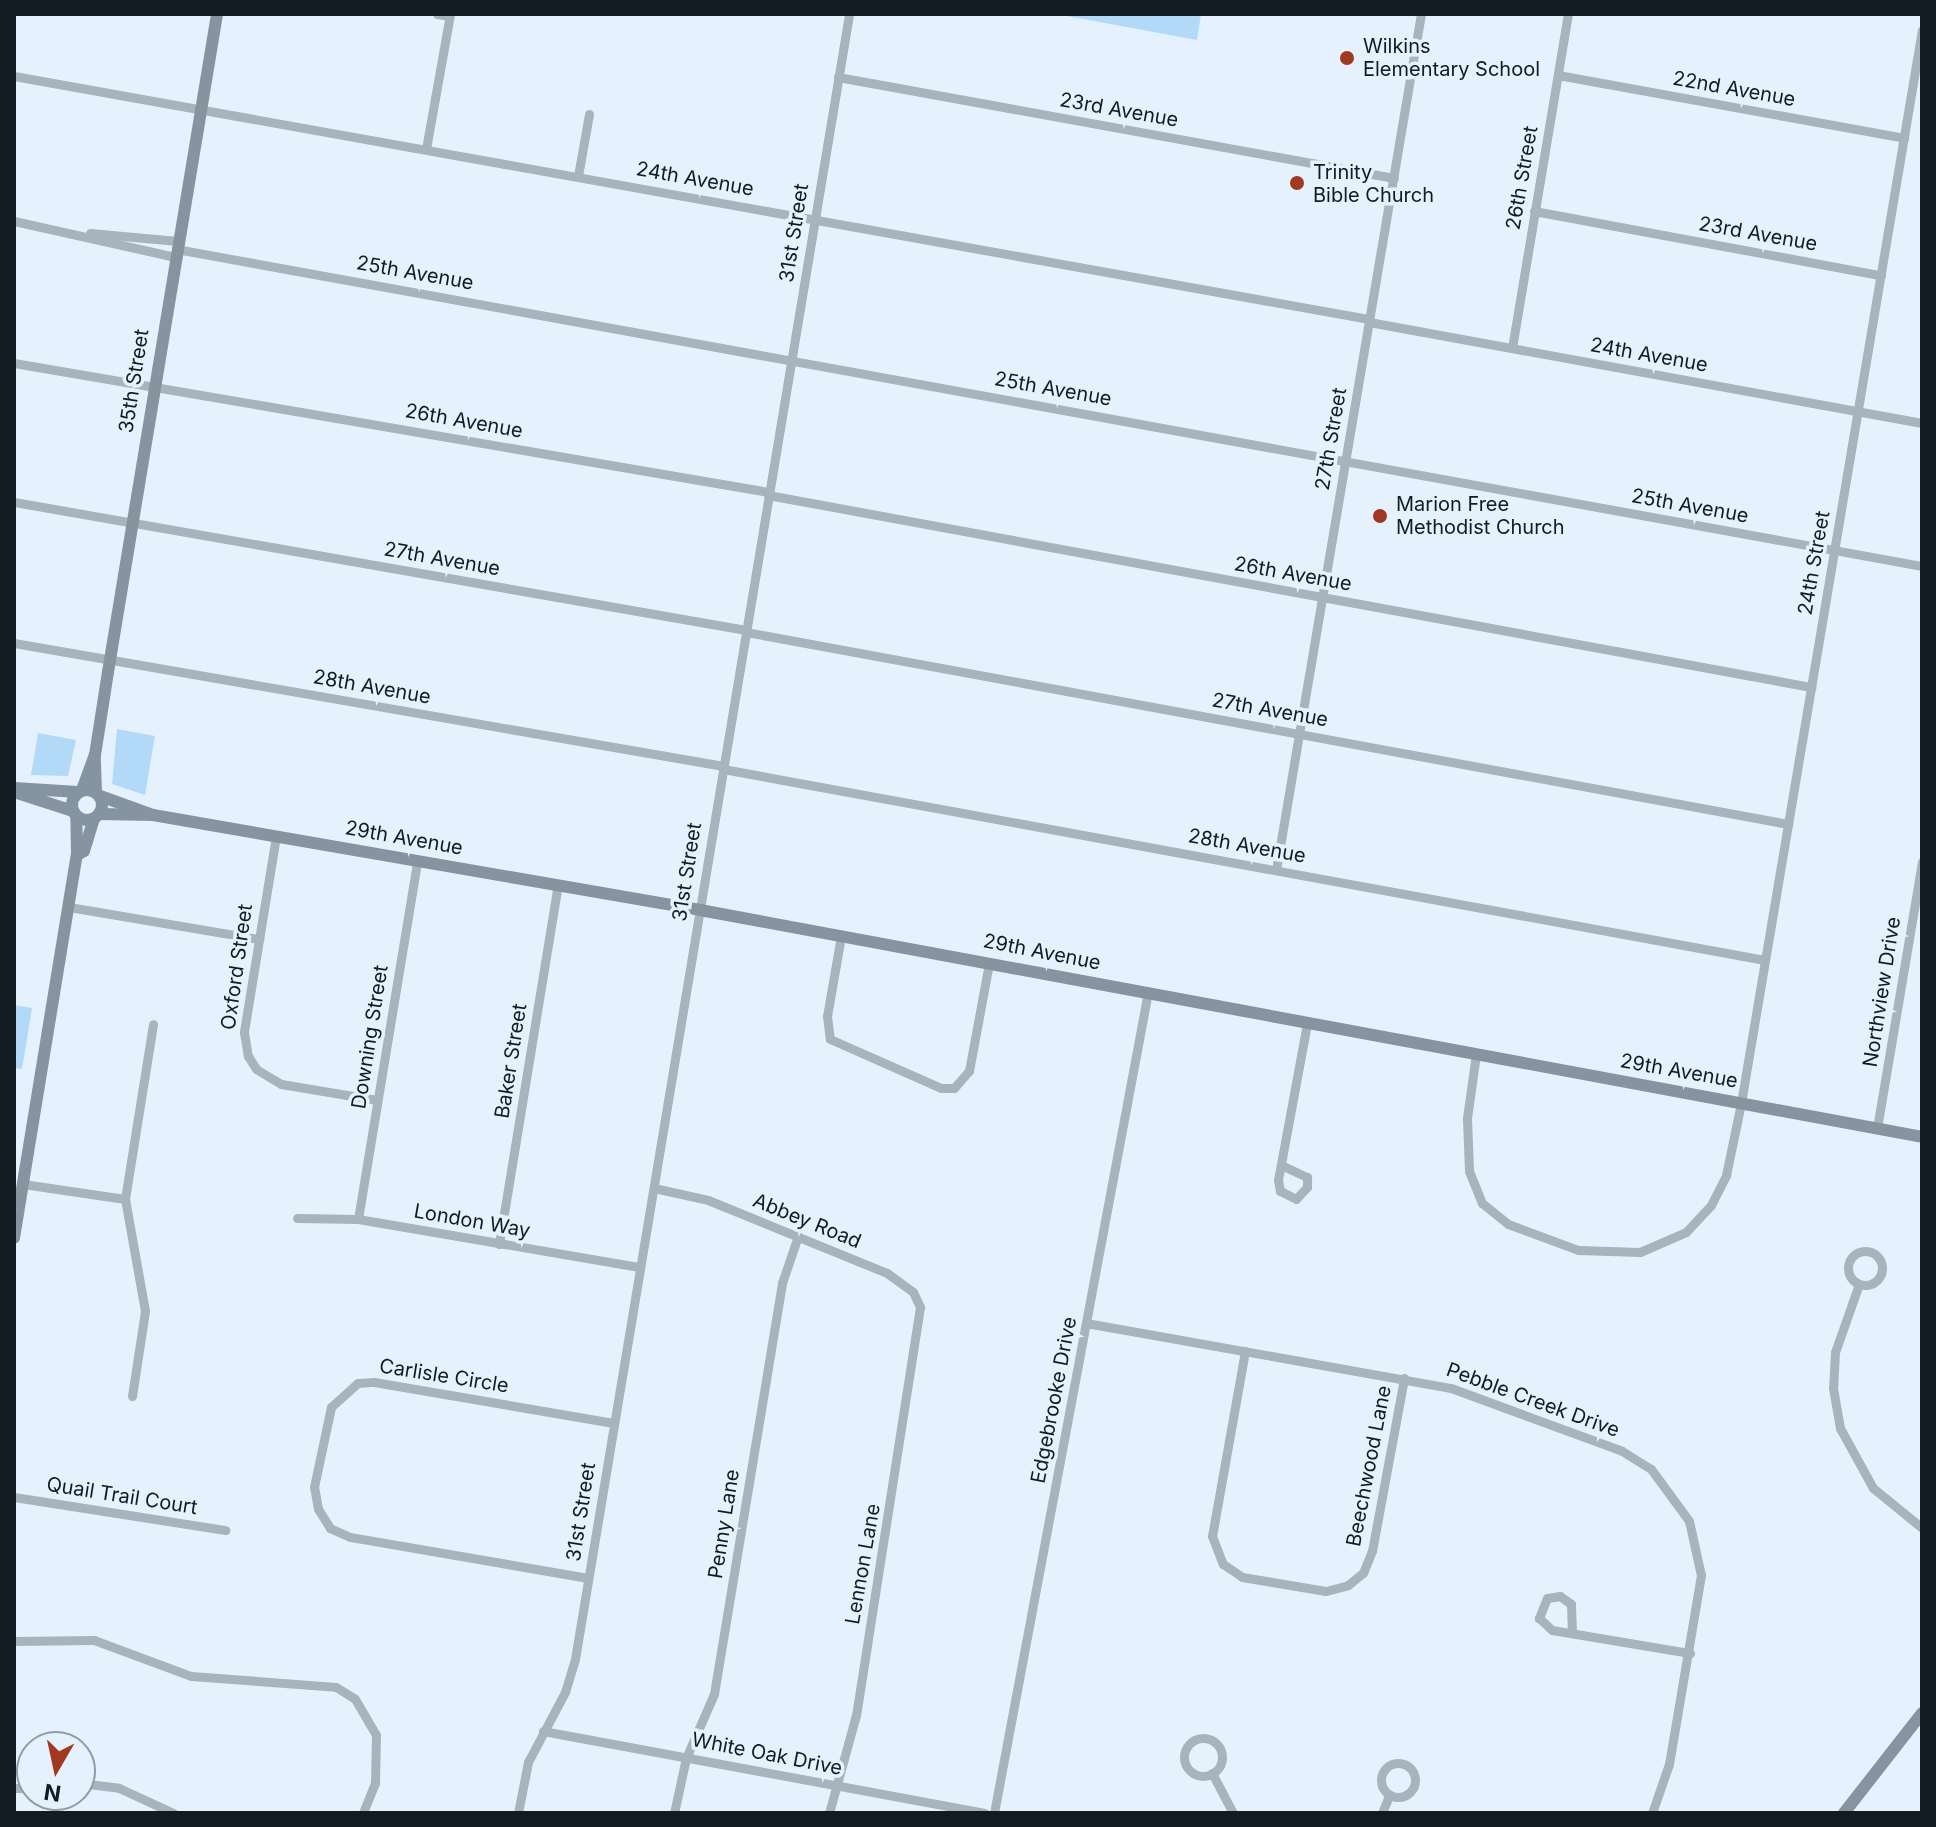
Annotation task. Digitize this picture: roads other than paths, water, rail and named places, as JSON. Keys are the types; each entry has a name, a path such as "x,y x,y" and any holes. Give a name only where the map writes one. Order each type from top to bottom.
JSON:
{"street":[{"name":"35th Street","path":"96,816 95,755 217,14"},
{"path":"426,149 450,15 437,14"},
{"name":"31st Street","path":"543,1731 571,1676 849,14"},
{"name":"27th Street","path":"1276,870 1421,14"},
{"name":"26th Street","path":"1512,348 1568,14"},
{"name":"24th Street","path":"1476,1054 1467,1149 1482,1203 1508,1224 1578,1250 1640,1252 1686,1232 1721,1187 1741,1103 1922,30"},
{"name":"22nd Avenue","path":"1558,75 1904,138"},
{"name":"24th Avenue","path":"14,76 814,218 1922,423"},
{"name":"23rd Avenue","path":"838,77 1394,178"},
{"path":"578,176 589,114"},
{"name":"23rd Avenue","path":"1534,211 1881,275"},
{"path":"14,221 176,249"},
{"path":"87,233 128,249 176,249"},
{"name":"25th Avenue","path":"176,249 1922,566"},
{"name":"26th Avenue","path":"14,363 768,494 1811,687"},
{"name":"27th Avenue","path":"14,502 746,631 1788,824"},
{"name":"28th Avenue","path":"14,643 723,768 1765,960"},
{"name":"35th Street","path":"75,814 80,791 95,755"},
{"path":"14,790 80,791"},
{"path":"14,790 75,814 77,855 20,1170 14,1238"},
{"name":"29th Avenue","path":"80,791 98,794 153,815"},
{"name":"29th Avenue","path":"75,814 153,815 558,885 1922,1137"},
{"path":"77,855 84,851 96,816"},
{"name":"Oxford Street","path":"276,836 244,1032 256,1069 281,1084 377,1100"},
{"name":"Downing Street","path":"358,1219 417,861"},
{"name":"Northview Drive","path":"1877,1128 1922,862"},
{"name":"Baker Street","path":"499,1244 558,885"},
{"path":"69,907 259,939"},
{"path":"841,936 827,1016 830,1039 941,1088 954,1088 969,1071 989,963"},
{"name":"Edgebrooke Drive","path":"994,1813 1148,992"},
{"path":"1281,1165 1307,1023"},
{"path":"132,1396 145,1311 125,1199 153,1024"},
{"name":"Abbey Road","path":"654,1188 708,1200 903,1281 913,1292 922,1318"},
{"path":"19,1193 125,1199"},
{"name":"London Way","path":"297,1218 358,1219 640,1267"},
{"name":"Penny Lane","path":"674,1813 686,1758 714,1694 782,1283 798,1236"},
{"path":"1859,1284 1835,1352 1838,1418 1863,1475 1922,1528"},
{"name":"Lennon Lane","path":"829,1813 834,1785 856,1715 922,1318"},
{"name":"Pebble Creek Drive","path":"1086,1323 1451,1388 1622,1451 1651,1469 1682,1507 1698,1548 1701,1584 1669,1764 1652,1813"},
{"name":"Beechwood Lane","path":"1245,1351 1212,1536 1223,1564 1242,1577 1326,1591 1348,1585 1363,1573 1372,1551 1404,1378"},
{"name":"Carlisle Circle","path":"588,1578 350,1537 330,1528 318,1509 314,1487 331,1407 358,1383 374,1382 614,1423"},
{"name":"Quail Trail Court","path":"14,1497 225,1530"},
{"path":"1572,1633 1571,1604 1560,1596 1547,1598 1539,1609 1541,1623 1572,1633 1690,1653"},
{"path":"14,1641 94,1640 191,1676 336,1687 355,1699 376,1735 375,1783 363,1813"},
{"path":"1844,1813 1922,1713"},
{"path":"518,1813 528,1762 543,1731"},
{"name":"White Oak Drive","path":"543,1731 984,1813"},
{"path":"1203,1738 1219,1747 1220,1764 1212,1773 1200,1776 1185,1765 1184,1752 1191,1741 1203,1738"},
{"path":"1212,1773 1233,1813"},
{"path":"96,1785 119,1788 173,1813"},
{"path":"1382,1813 1389,1796"}],"place":[{"name":"Wilkins Elementary School","path":"1347,58"},
{"name":"Trinity Bible Church","path":"1297,183"},
{"name":"Marion Free Methodist Church","path":"1380,516"}]}
